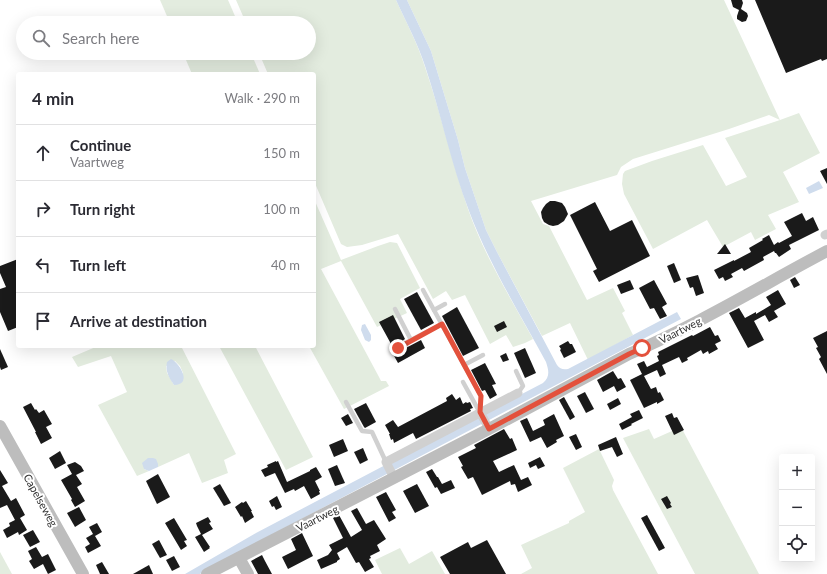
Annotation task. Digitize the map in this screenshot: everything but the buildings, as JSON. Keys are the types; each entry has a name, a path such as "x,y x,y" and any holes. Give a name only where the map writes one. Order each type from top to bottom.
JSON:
{"street":[{"name":"Vaartweg","path":"208,574 239,558 390,469 484,420 642,348 699,320 827,251"},
{"name":"Vaartweg","path":"390,469 484,420 518,392"},
{"name":"Capelseweg","path":"0,426 83,574"},
{"path":"239,558 248,574"}],"lane":[{"path":"423,290 481,396 484,420"},
{"path":"434,310 445,304"},
{"path":"395,309 411,340"},
{"path":"398,348 442,324"},
{"path":"464,365 483,355"},
{"path":"516,371 523,386 518,392"},
{"path":"463,382 484,420"},
{"path":"346,402 362,431 372,432 390,469"}],"shaded area":[{"path":"160,0 228,0 235,16 167,16"},
{"path":"236,0 396,0 422,58 474,226 498,276 533,339 513,347 506,335 490,344 465,295 452,300 446,291 433,299 398,234 362,245 347,247 341,244 316,186 316,72 267,72 262,60 316,60 316,16 243,16"},
{"path":"407,0 724,0 780,120 769,115 633,159 621,167 617,175 531,201 543,224 549,226 587,300 613,288 625,311 622,313 633,335 588,360 570,323 542,336 486,230 465,168 431,51"},
{"path":"186,60 254,60 259,72 191,72"},
{"path":"799,113 820,153 783,172 799,202 768,215 776,229 755,240 751,232 723,247 707,220 653,249 624,194 622,184 623,174 625,171 703,145 726,186 747,177 725,138"},
{"path":"316,204 341,260 390,242 397,243 420,288 400,299 407,313 377,327 341,261 321,269 381,381 386,381 389,386 344,409 310,348 316,348"},
{"path":"93,348 182,348 236,454 224,460 228,473 202,483 189,453 158,467 158,464 144,469 149,471 137,476 98,405 127,392 111,356 78,367 72,357","holes":["175,361 180,366 183,373 174,385 167,373 166,366"]},
{"path":"220,348 256,348 313,457 286,470"},
{"path":"681,427 759,574 695,574 623,438 649,429 654,439"},
{"path":"599,449 614,480 612,486 613,490 658,574 521,574 532,568 521,545 569,523 569,521 585,512 563,468"},
{"path":"400,548 409,564 432,551 445,574 382,574 375,560"},
{"path":"0,552 12,574 0,574"}],"water":[{"path":"396,0 407,0 431,51 465,168 486,230 557,365 562,369 568,369 677,312 681,319 235,554 200,574 185,574 256,533 543,383 548,376 546,362 495,269 477,231 457,175 422,58"},
{"path":"819,181 823,188 809,194 806,188"},
{"path":"365,324 371,335 371,340 369,342 365,340 361,330 362,325"},
{"path":"171,359 178,365 183,374 183,382 179,384 174,385 168,374 167,362"},
{"path":"148,458 156,459 158,467 149,471 144,469 142,463"}],"route":[{"path":"398,348 442,324 481,396 480,412 489,429 642,348"}]}
